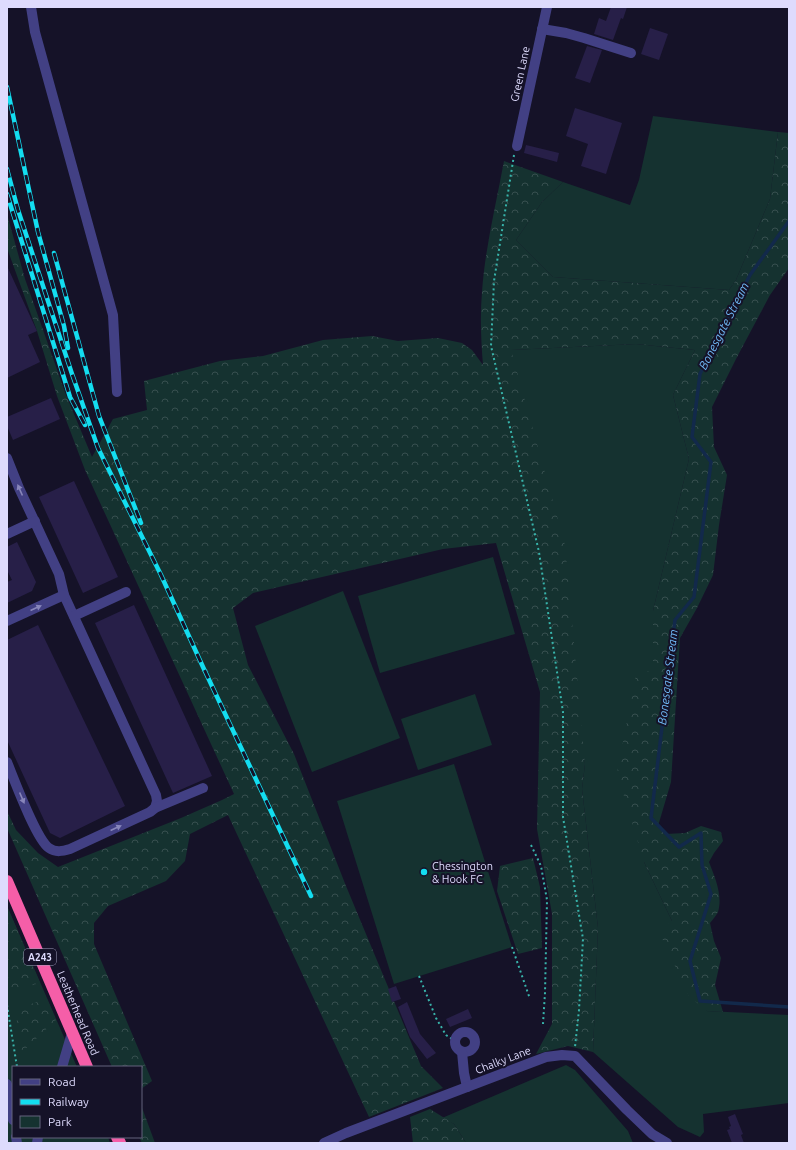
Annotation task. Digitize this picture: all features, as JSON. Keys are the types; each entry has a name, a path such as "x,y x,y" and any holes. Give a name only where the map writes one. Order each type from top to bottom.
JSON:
{"highway":[{"name":"Leatherhead Road","path":"7,881 10,892 87,1066"}],"street":[{"path":"31,7 35,32 113,316 117,392"},
{"name":"Green Lane","path":"518,146 547,7"},
{"path":"542,29 566,33 631,53"},
{"path":"7,458 19,488 59,574 64,595 156,795 157,801 155,808"},
{"path":"7,534 35,521"},
{"path":"74,616 126,592"},
{"path":"7,621 64,595"},
{"path":"7,762 37,832 48,848 56,851 70,849 150,812 155,808 203,788"},
{"path":"461,1032 468,1032 473,1035 476,1042 474,1048 469,1052 462,1052 456,1048 455,1041 458,1034 461,1032"},
{"path":"62,1066 72,1033"},
{"path":"462,1052 464,1073 468,1086"},
{"name":"Chalky Lane","path":"324,1143 346,1133 546,1057 562,1055 575,1056"},
{"path":"575,1056 637,1120 652,1134 666,1143"},
{"path":"7,1084 12,1114"}],"path":[{"path":"518,146 513,157 494,281 491,346 539,552 563,712 563,817 583,939 575,1056"},
{"path":"531,845 541,866 547,900 543,1024"},
{"path":"512,947 530,999"},
{"path":"419,976 436,1018 446,1035 455,1041"},
{"path":"7,1005 17,1066"}],"green space":[{"path":"653,116 778,132 770,199 736,280 729,290 553,277 516,240 542,202 563,182 630,205 639,180"},
{"path":"778,132 789,133 789,268 770,295 712,407 714,447 727,475 713,575 680,638 671,782 658,826 666,834 685,833 701,826 721,832 723,841 709,862 718,887 720,899 718,912 710,923 714,941 721,958 715,985 723,1012 707,1011 689,996 659,932 672,921 644,862 617,773 636,675 653,670 653,611 689,459 673,395 695,350 636,344 511,350 565,545 585,764 582,789 598,928 593,1052 568,1046 536,1054 552,1024 552,914 537,829 540,692 496,543 443,549 253,593 233,608 248,665 294,754 346,886 421,1066 443,1088 369,1117 228,815 190,834 185,861 166,881 108,906 94,923 94,944 152,1081 142,1088 142,1066 112,1066 7,828 7,811 16,830 38,853 58,867 181,818 234,794 85,470 57,396 37,331 7,248 7,214 25,279 66,395 92,457 113,419 147,410 144,381 220,361 263,356 323,340 372,336 398,341 438,338 462,343 472,350 483,365 481,301 483,276 504,161 563,182 542,202 516,240 553,277 729,290 736,280 770,199"},
{"path":"636,344 695,350 673,395 689,459 653,611 653,670 644,862 672,921 707,1011 789,1015 789,1103 703,1114 704,1132 700,1137 678,1127 593,1052 598,928 582,789 585,764 510,350"},
{"path":"493,557 515,634 380,673 358,596"},
{"path":"343,591 400,738 312,772 255,626"},
{"path":"475,694 492,745 418,770 401,719"},
{"name":"Chessington & Hook FC","path":"454,764 512,947 394,984 337,801"},
{"path":"533,858 540,887 542,948 518,954 497,891 500,866"},
{"path":"7,906 77,1066 12,1066 12,1138 108,1138 110,1143 7,1143"},
{"path":"7,906 40,983 11,991 7,969"},
{"path":"47,999 56,1020 22,1052 15,1009"},
{"path":"566,1065 575,1070 628,1131 633,1143 466,1143 454,1124 442,1118"},
{"path":"142,1108 155,1143 142,1143 140,1138 142,1138"},
{"path":"430,1109 454,1124 466,1143 413,1143 410,1117"}],"building":[{"path":"611,7 627,7 623,19 621,18 613,40 594,34 599,18 606,21"},
{"path":"650,28 668,34 659,60 641,54"},
{"path":"587,46 602,50 590,83 575,78"},
{"path":"575,108 622,123 606,174 581,166 588,144 566,136"},
{"path":"526,145 559,153 557,162 524,153"},
{"path":"7,266 37,331 28,335 40,362 7,378"},
{"path":"51,398 60,419 13,440 7,426 7,417"},
{"path":"74,481 118,577 83,593 39,497"},
{"path":"17,542 36,582 32,591 7,603 7,582 12,580 7,570 7,547"},
{"path":"134,605 212,776 173,793 95,623"},
{"path":"38,625 125,806 60,838 50,833 7,740 7,640"},
{"path":"396,986 401,999 392,1002 388,989"},
{"path":"407,1002 420,1034 436,1053 427,1059 410,1037 398,1007"},
{"path":"468,1009 472,1018 450,1027 446,1019"},
{"path":"735,1114 743,1134 741,1135 744,1143 732,1143 727,1130 730,1129 729,1127 731,1126 728,1117"}],"waterway":[{"name":"Bonesgate Stream","path":"789,221 750,275 700,374 692,437 711,462 694,597 675,620 651,818 679,847 701,833 702,865 711,894 690,961 700,1001 789,1007"}],"railway":[{"path":"7,87 38,232 64,326 68,348"},
{"path":"7,169 18,210 98,448 161,575 311,896"},
{"path":"7,194 70,397 85,425"},
{"path":"54,253 99,416 141,523"}],"place":[{"name":"Chessington & Hook FC","path":"424,872"}]}
